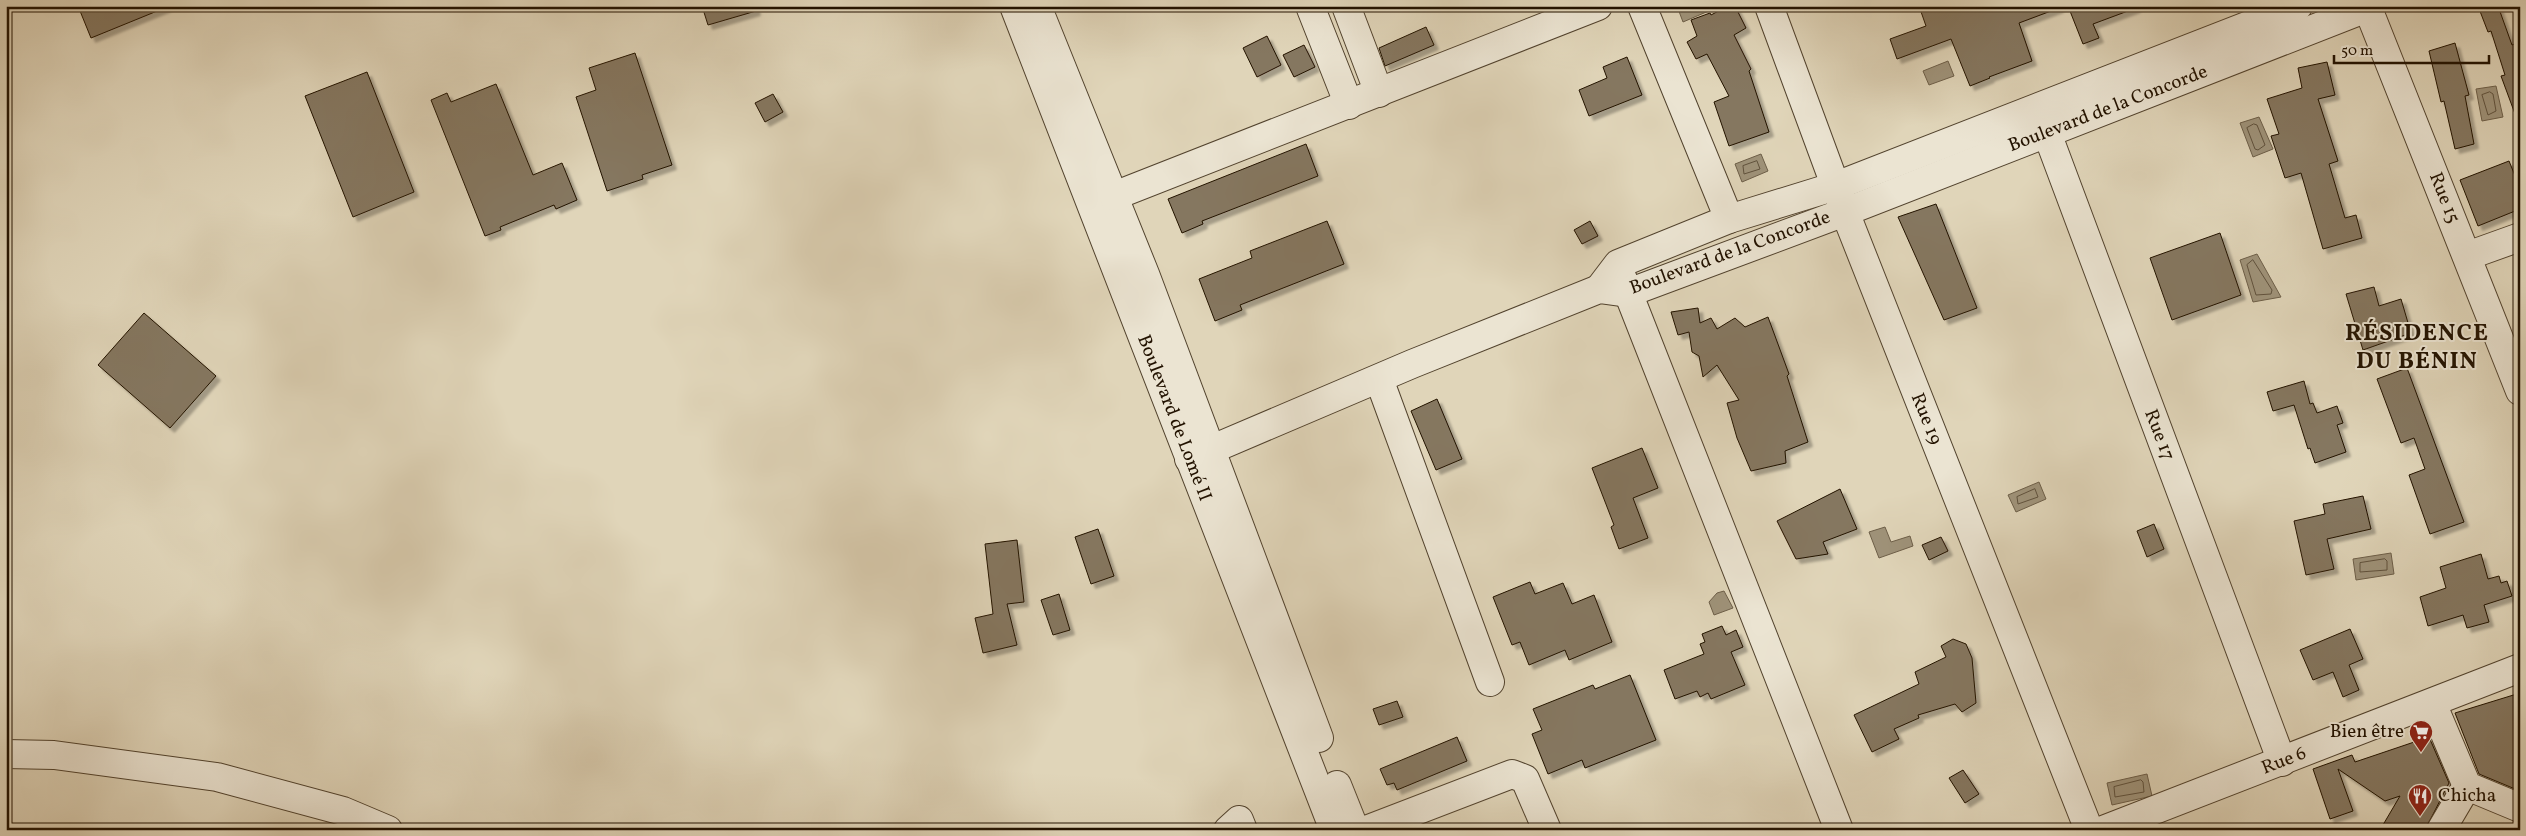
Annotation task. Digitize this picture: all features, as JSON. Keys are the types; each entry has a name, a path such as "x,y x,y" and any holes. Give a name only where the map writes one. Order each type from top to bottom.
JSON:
{"street":[{"name":"Boulevard de Lomé II","path":"1014,6 1355,830"},
{"name":"Boulevard de Lomé II","path":"1037,6 1114,196 1200,454 1334,830"},
{"path":"1310,6 1349,105"},
{"path":"1346,6 1379,93"},
{"path":"1114,196 1598,6"},
{"path":"1642,6 1729,218"},
{"name":"Rue 19","path":"1769,6 1845,212 2089,830"},
{"name":"Boulevard de la Concorde","path":"2298,6 1836,186 1729,218 1618,264 1599,289 1628,293 1845,212 2369,7"},
{"name":"Rue 15","path":"2369,7 2520,391"},
{"name":"Rue 17","path":"2038,108 2045,134 2282,762"},
{"path":"2467,256 2520,237"},
{"path":"1618,264 1839,830"},
{"path":"1200,454 1599,289"},
{"path":"1379,379 1490,682"},
{"name":"Rue 6","path":"2103,830 2520,668"},
{"path":"2432,703 2467,786 2520,808"},
{"path":"6,754 54,755 216,777 342,811 388,830"},
{"path":"1366,830 1512,774 1526,779 1547,830"},
{"path":"2442,830 2467,786"},
{"path":"1228,830 1239,820 1243,830"}],"water":[{"path":"1677,6 1710,6 1711,10 1683,22"},
{"path":"1948,61 1954,76 1929,85 1923,71"},
{"path":"2496,86 2503,117 2482,121 2476,89"},
{"path":"2259,117 2273,149 2253,157 2240,123"},
{"path":"1761,154 1768,171 1742,182 1735,164"},
{"path":"2257,254 2281,297 2253,302 2240,260"},
{"path":"2039,482 2046,499 2016,512 2008,495"},
{"path":"1885,527 1891,542 1910,536 1913,546 1879,558 1869,532"},
{"path":"2391,553 2394,574 2356,580 2353,559"},
{"path":"1724,591 1733,608 1714,615 1709,602 1717,593"},
{"path":"2147,774 2152,796 2112,805 2107,783"}],"building":[{"path":"78,6 167,6 167,7 91,38"},
{"path":"702,6 755,6 756,11 708,25"},
{"path":"1728,6 1735,6 1746,28 1734,35 1751,69 1749,71 1769,132 1729,146 1714,102 1729,96 1707,54 1696,59 1687,42 1697,36 1691,20 1710,13 1711,15"},
{"path":"1919,6 2059,6 2059,8 2019,23 2032,61 1970,86 1951,39 1897,59 1890,39 1926,26"},
{"path":"2068,6 2136,6 2136,8 2093,24 2099,38 2083,44"},
{"path":"2478,6 2498,6 2512,45 2520,42 2520,121 2518,122 2501,76 2505,75 2491,31 2488,32"},
{"path":"1426,27 1434,45 1385,66 1379,48"},
{"path":"1267,36 1281,65 1257,77 1243,48"},
{"path":"2455,43 2469,95 2465,96 2474,144 2455,149 2444,101 2441,102 2429,51"},
{"path":"1304,45 1315,67 1294,77 1283,55"},
{"path":"635,53 672,165 642,175 643,179 607,191 576,97 596,90 589,68"},
{"path":"1627,57 1642,95 1589,116 1579,90 1607,78 1603,67"},
{"path":"2327,62 2335,95 2318,99 2338,161 2329,164 2345,218 2356,215 2362,238 2323,249 2301,173 2285,178 2271,136 2279,134 2267,99 2302,88 2298,68"},
{"path":"367,72 414,192 353,217 305,96"},
{"path":"496,84 533,175 562,163 577,200 556,209 554,205 500,227 501,230 485,236 431,100 447,93 451,102"},
{"path":"773,94 783,112 765,122 755,103"},
{"path":"1306,144 1318,176 1202,221 1203,224 1182,233 1168,199"},
{"path":"2509,161 2520,188 2520,209 2478,226 2460,180"},
{"path":"1936,204 1977,308 1944,320 1898,217"},
{"path":"1327,221 1344,264 1240,305 1242,310 1215,321 1199,279 1252,258 1250,251"},
{"path":"1590,221 1598,236 1582,244 1574,230"},
{"path":"2220,233 2241,295 2172,320 2150,258"},
{"path":"2374,287 2379,306 2401,299 2411,333 2363,350 2346,294"},
{"path":"1698,308 1700,323 1711,318 1717,329 1735,318 1745,327 1768,317 1789,374 1787,376 1808,442 1785,451 1786,463 1751,471 1737,438 1727,403 1739,400 1717,365 1703,377 1699,356 1692,352 1689,332 1678,335 1671,312"},
{"path":"144,313 216,376 170,428 98,365"},
{"path":"2407,368 2464,522 2430,534 2409,475 2425,469 2414,438 2401,443 2377,379"},
{"path":"2304,381 2310,404 2313,403 2317,413 2337,406 2343,423 2337,425 2346,452 2315,463 2310,448 2308,449 2294,405 2273,411 2267,392"},
{"path":"1437,399 1462,459 1436,470 1411,411"},
{"path":"1642,448 1658,488 1633,498 1648,538 1619,549 1611,527 1614,525 1592,468"},
{"path":"1840,489 1857,529 1823,542 1828,554 1796,559 1777,521"},
{"path":"2363,496 2371,529 2327,539 2334,569 2306,575 2294,521 2325,514 2323,504"},
{"path":"2154,524 2164,549 2147,557 2137,531"},
{"path":"1098,529 1114,576 1091,584 1075,537"},
{"path":"1941,537 1948,551 1929,560 1922,545"},
{"path":"1017,540 1024,602 1007,604 1017,645 983,653 975,618 993,614 985,544"},
{"path":"2481,554 2488,579 2499,576 2501,583 2507,581 2512,596 2484,605 2489,622 2467,628 2463,615 2428,626 2420,597 2446,588 2440,567"},
{"path":"1530,582 1535,594 1563,583 1572,604 1594,595 1612,642 1569,660 1565,650 1529,665 1520,642 1512,645 1493,597"},
{"path":"1059,594 1070,630 1053,635 1041,600"},
{"path":"1722,626 1726,635 1736,630 1743,647 1731,652 1745,685 1711,699 1708,693 1700,697 1697,691 1675,699 1664,670 1704,654 1700,644 1705,642 1702,634"},
{"path":"2350,629 2363,659 2349,665 2359,690 2343,697 2333,672 2313,680 2300,650"},
{"path":"1953,639 1966,644 1972,658 1976,703 1962,712 1955,704 1918,715 1919,718 1894,729 1899,739 1872,752 1854,715 1919,684 1915,672 1946,657 1941,646"},
{"path":"1630,675 1656,740 1585,768 1582,760 1548,774 1532,734 1542,730 1533,709 1593,685 1595,689"},
{"path":"2520,693 2520,791 2479,774 2455,713"},
{"path":"1397,701 1403,717 1379,725 1373,709"},
{"path":"1457,737 1467,761 1397,790 1394,783 1387,785 1380,769"},
{"path":"2429,737 2449,783 2425,830 2380,830 2400,796 2385,801 2338,769 2353,811 2330,819 2313,769 2352,755 2355,762"},
{"path":"1963,770 1979,794 1965,803 1949,778"}],"place":[{"name":"Bien être","path":"2421,753"},
{"name":"Chicha","path":"2420,817"}],"district":[{"name":"RÉSIDENCE DU BÉNIN","path":"2417,348"}]}
